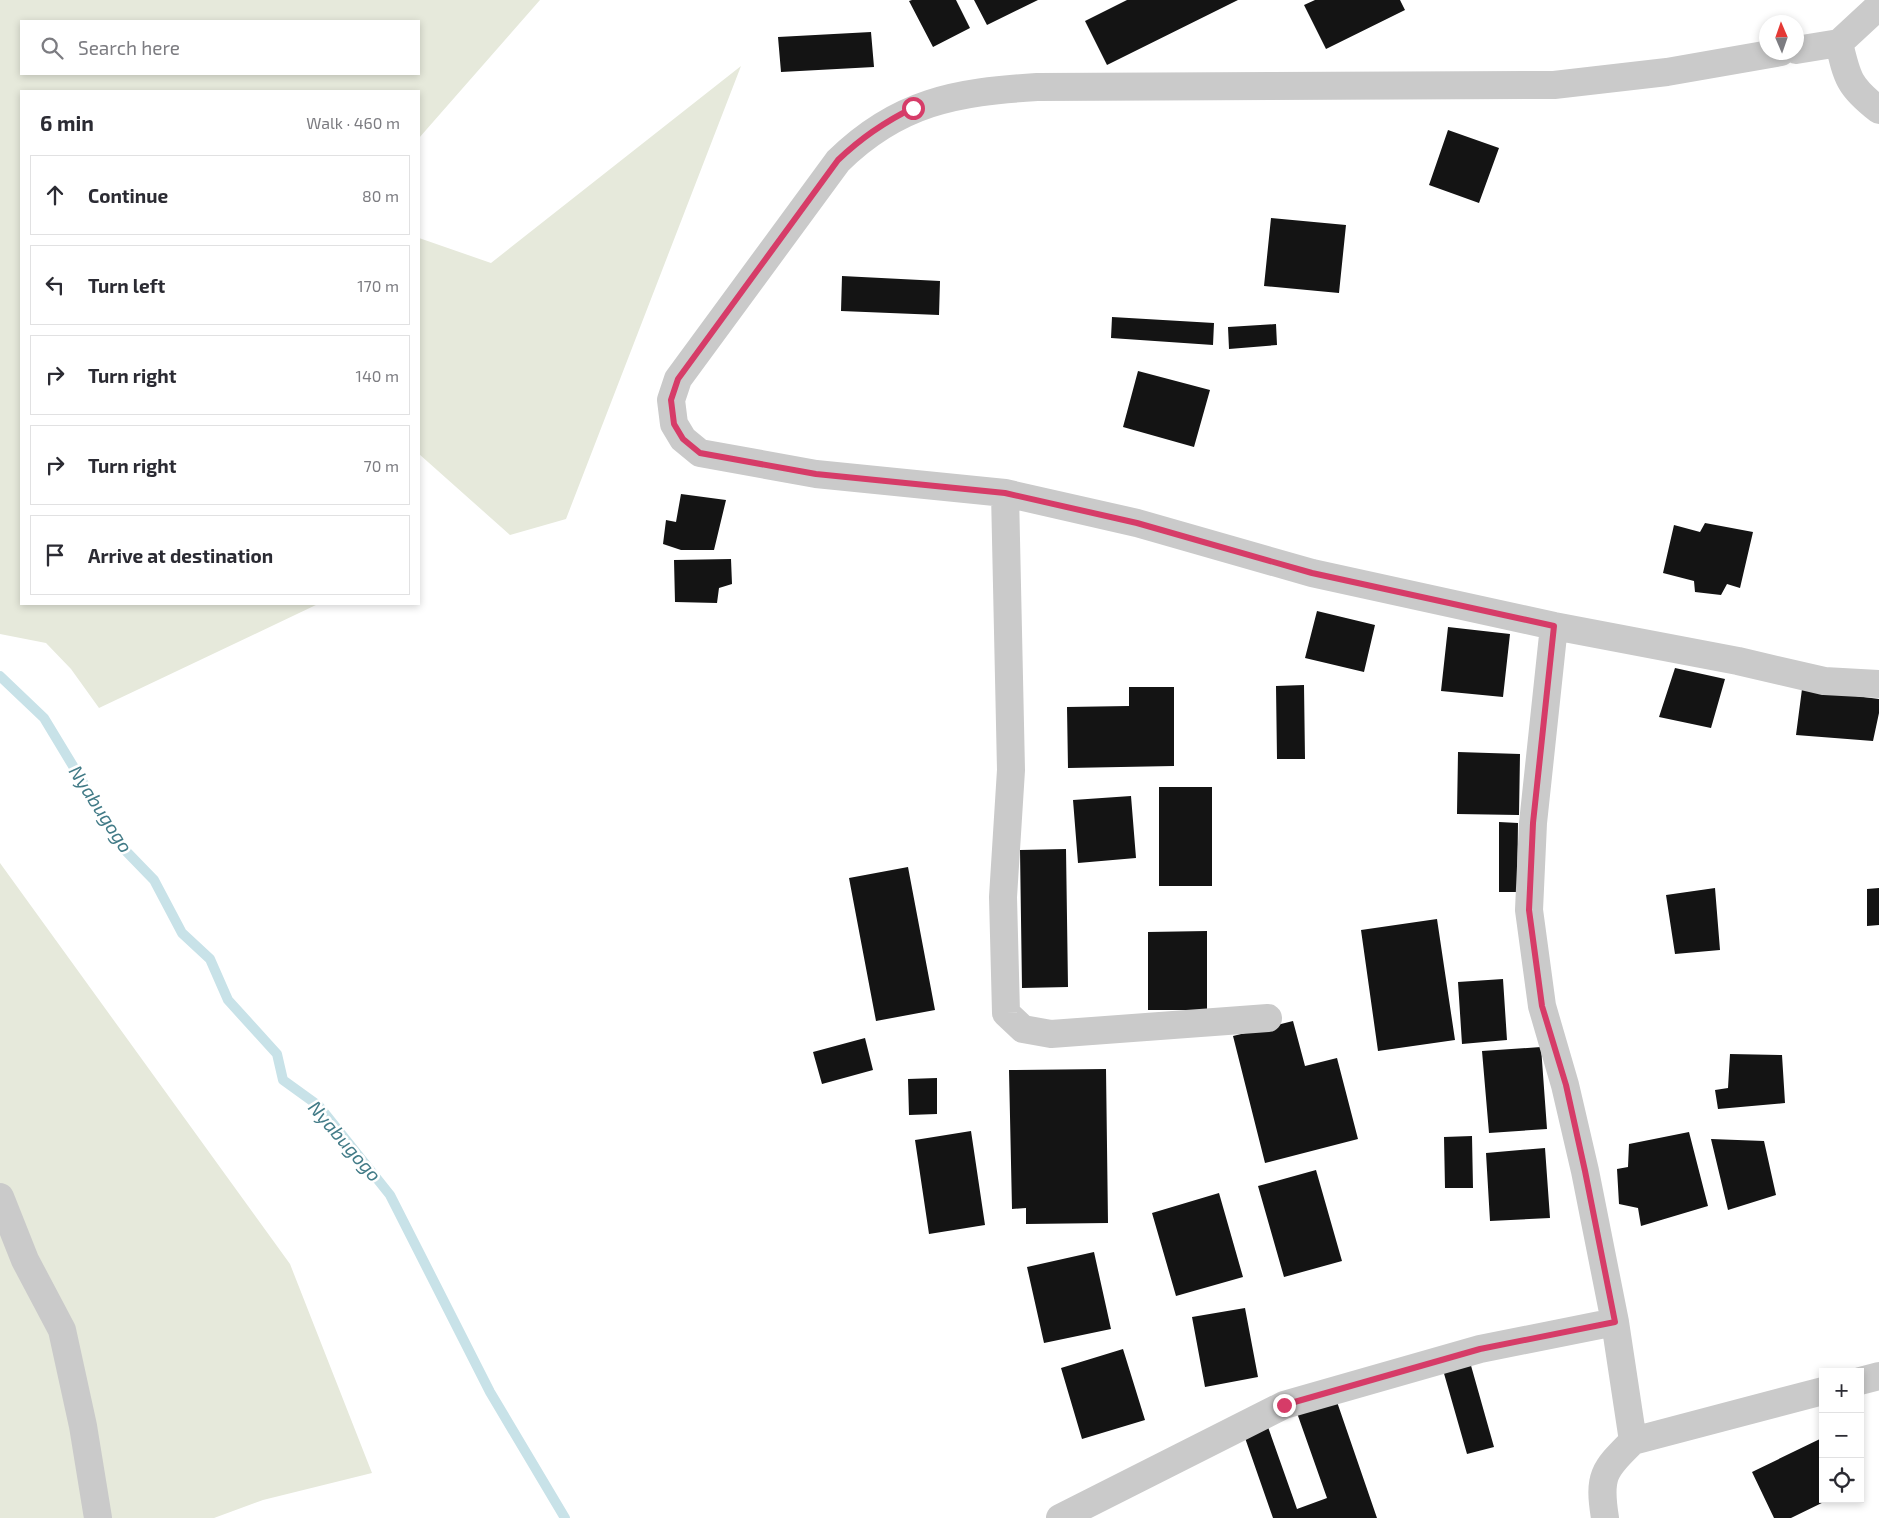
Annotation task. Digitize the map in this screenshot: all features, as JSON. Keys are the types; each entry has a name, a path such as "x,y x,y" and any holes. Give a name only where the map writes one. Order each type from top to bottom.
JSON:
{"street":[{"path":"1804,49 1839,43 1879,6"},
{"path":"1839,43 1846,72 1858,94 1879,110"},
{"path":"1759,56 1667,72 1554,85 1037,87 989,90 948,98 913,108 883,123 858,141 838,160 678,379 671,400 674,424 683,439 700,453 816,474 1005,493 1137,523 1312,573 1554,626 1738,661 1824,681 1879,684"},
{"path":"1005,493 1011,770 1003,898 1006,1013 1023,1029 1051,1034 1268,1018"},
{"path":"1554,626 1533,823 1529,910 1542,1006 1566,1085 1585,1171 1615,1322 1633,1441"},
{"path":"0,1197 25,1260 62,1330 83,1426 98,1518"},
{"path":"1060,1518 1284,1405 1480,1349 1615,1322"},
{"path":"1864,1380 1879,1376"},
{"path":"1605,1518 1602,1485 1606,1470 1633,1441 1819,1392"}],"shaded area":[{"path":"0,0 540,0 420,137 420,90 20,90 20,605 316,605 99,708 71,669 46,643 0,634"},
{"path":"741,66 566,519 510,535 420,455 420,238 491,263"},
{"path":"0,863 290,1264 372,1473 263,1500 214,1518 0,1518"}],"building":[{"path":"956,0 970,28 933,47 909,1"},
{"path":"974,0 1038,0 987,25"},
{"path":"1127,0 1238,0 1107,65 1085,21"},
{"path":"1315,0 1400,0 1405,10 1326,49 1304,5"},
{"path":"871,32 874,67 781,72 778,37"},
{"path":"1448,130 1499,148 1479,203 1429,185"},
{"path":"1271,218 1346,225 1339,293 1264,286"},
{"path":"842,276 940,281 939,315 841,311"},
{"path":"1112,317 1214,323 1213,345 1111,338"},
{"path":"1276,324 1277,345 1229,349 1228,327"},
{"path":"1138,371 1210,390 1194,447 1123,427"},
{"path":"681,494 726,500 714,550 681,550 663,544 666,520 676,522"},
{"path":"1705,523 1753,532 1740,588 1727,584 1721,595 1695,592 1694,581 1663,573 1674,525 1700,532"},
{"path":"731,559 732,584 719,588 717,603 675,602 674,560"},
{"path":"1317,611 1375,625 1364,672 1305,658"},
{"path":"1448,627 1510,634 1503,697 1441,691"},
{"path":"1675,668 1725,679 1711,728 1659,717"},
{"path":"1304,685 1305,759 1277,759 1276,686"},
{"path":"1129,687 1174,687 1174,766 1068,768 1067,707 1129,706"},
{"path":"1802,689 1879,699 1879,713 1873,741 1796,735"},
{"path":"1458,752 1520,754 1519,815 1457,814"},
{"path":"1159,787 1212,787 1212,886 1159,886"},
{"path":"1131,796 1136,858 1078,863 1073,800"},
{"path":"1499,822 1518,823 1517,892 1499,892"},
{"path":"1066,849 1068,987 1022,988 1020,850"},
{"path":"908,867 935,1010 876,1021 849,878"},
{"path":"1715,888 1720,950 1675,954 1666,895"},
{"path":"1879,888 1879,925 1867,926 1867,889"},
{"path":"1437,919 1455,1040 1378,1051 1361,930"},
{"path":"1207,931 1207,1010 1148,1010 1148,932"},
{"path":"1503,979 1507,1040 1462,1044 1458,982"},
{"path":"1293,1021 1305,1066 1337,1058 1358,1139 1265,1163 1233,1036"},
{"path":"865,1038 873,1070 822,1084 813,1052"},
{"path":"1541,1047 1547,1129 1489,1133 1482,1051"},
{"path":"1730,1054 1782,1055 1785,1103 1718,1109 1715,1090 1728,1088"},
{"path":"1106,1069 1108,1223 1026,1224 1026,1208 1012,1209 1009,1070"},
{"path":"937,1078 937,1114 909,1115 908,1079"},
{"path":"971,1131 985,1225 929,1234 915,1140"},
{"path":"1689,1132 1708,1206 1641,1226 1638,1208 1619,1204 1617,1169 1628,1167 1629,1144"},
{"path":"1472,1136 1473,1188 1445,1188 1444,1137"},
{"path":"1711,1139 1764,1141 1776,1195 1728,1210"},
{"path":"1545,1148 1550,1218 1490,1221 1486,1153"},
{"path":"1316,1170 1342,1261 1284,1277 1258,1186"},
{"path":"1219,1193 1243,1277 1176,1296 1152,1213"},
{"path":"1094,1252 1111,1329 1044,1343 1027,1267"},
{"path":"1245,1308 1258,1377 1205,1387 1192,1317"},
{"path":"1123,1349 1145,1420 1082,1439 1061,1368"},
{"path":"1470,1362 1494,1447 1467,1454 1443,1370"},
{"path":"1336,1399 1377,1518 1273,1518 1244,1435 1268,1427 1297,1509 1327,1498 1297,1413"},
{"path":"1819,1439 1819,1503 1822,1503 1791,1518 1774,1518 1752,1472"}],"waterway":[{"name":"Nyabugogo","path":"0,676 44,718 122,847 154,880 182,933 210,959 228,1000 277,1054 283,1080 319,1106 390,1195 490,1392 565,1518"}],"route":[{"path":"913,108 883,123 858,141 838,160 678,379 671,400 674,424 683,439 700,453 816,474 1005,493 1137,523 1312,573 1554,626 1533,823 1529,910 1542,1006 1566,1085 1615,1322 1480,1349 1284,1405"}]}
